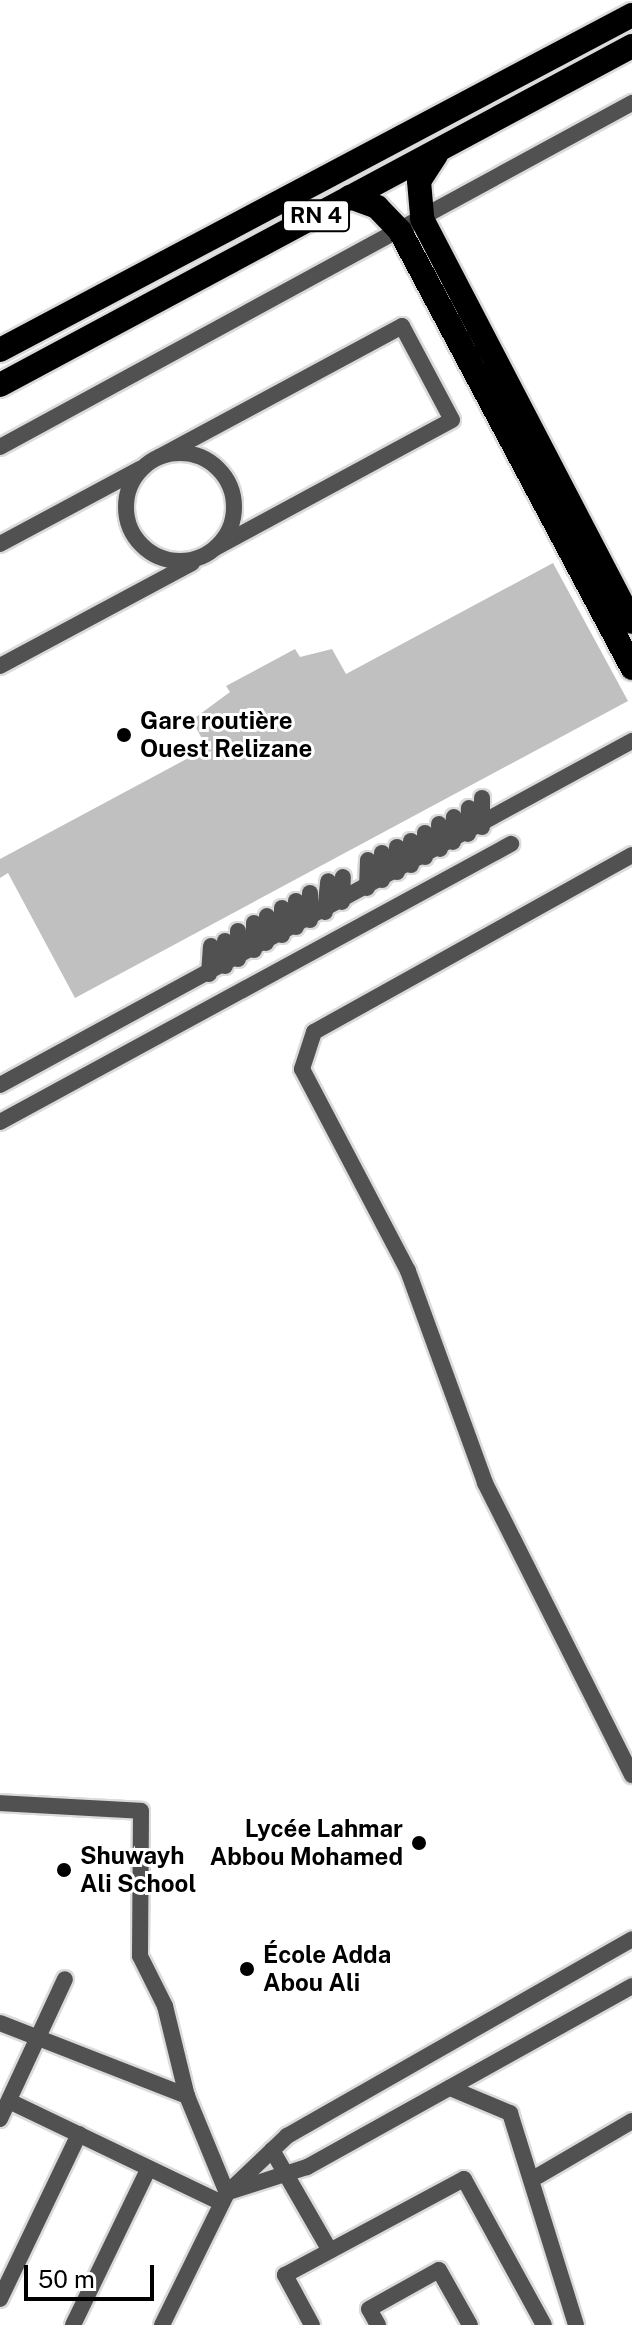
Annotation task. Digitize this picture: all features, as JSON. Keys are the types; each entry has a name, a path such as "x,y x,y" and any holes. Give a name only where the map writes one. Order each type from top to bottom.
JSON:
{"highway":[{"name":"RN 4","path":"0,350 632,15"},
{"name":"RN 4","path":"0,385 632,46"},
{"path":"444,147 419,181 422,219 632,622"},
{"path":"350,197 377,207 400,231 632,668"}],"street":[{"path":"0,447 632,103"},
{"path":"0,544 402,326 452,420 0,666"},
{"path":"159,457 197,456 226,478 234,514 217,547"},
{"path":"144,466 126,499 134,536 163,559 201,558"},
{"path":"0,1085 475,830 632,741"},
{"path":"425,831 475,830"},
{"path":"397,872 425,831"},
{"path":"397,872 425,831"},
{"path":"397,872 425,831"},
{"path":"0,1122 511,844"},
{"path":"632,855 314,1032 302,1069 408,1271 485,1483 632,1775"},
{"path":"303,923 341,876 397,872"},
{"path":"282,908 303,923"},
{"path":"282,908 303,923"},
{"path":"260,946 282,908"},
{"path":"209,974 224,939 231,962"},
{"path":"0,1803 141,1811 140,1956 165,2006 187,2096 224,2198"},
{"path":"163,2324 224,2198 272,2150 632,1939"},
{"path":"0,2119 65,1979"},
{"path":"9,2101 149,2168 224,2198 285,2174 450,2088 632,1986"},
{"path":"0,2023 187,2096"},
{"path":"450,2088 510,2113 576,2325"},
{"path":"538,2176 632,2121"},
{"path":"0,2299 79,2134"},
{"path":"272,2150 330,2251"},
{"path":"73,2325 149,2168"},
{"path":"312,2325 285,2275 464,2179 544,2325"},
{"path":"378,2325 369,2309 439,2270 470,2325"}],"building":[{"path":"553,563 628,701 75,998 8,873 0,878 0,859 207,748 192,720 230,692 226,686 295,649 300,657 332,649 346,674"}],"place":[{"name":"Gare routière Ouest Relizane","path":"124,735"},
{"name":"Lycée Lahmar Abbou Mohamed","path":"419,1843"},
{"name":"Shuwayh Ali School","path":"64,1870"},
{"name":"École Adda Abou Ali","path":"247,1969"}]}
